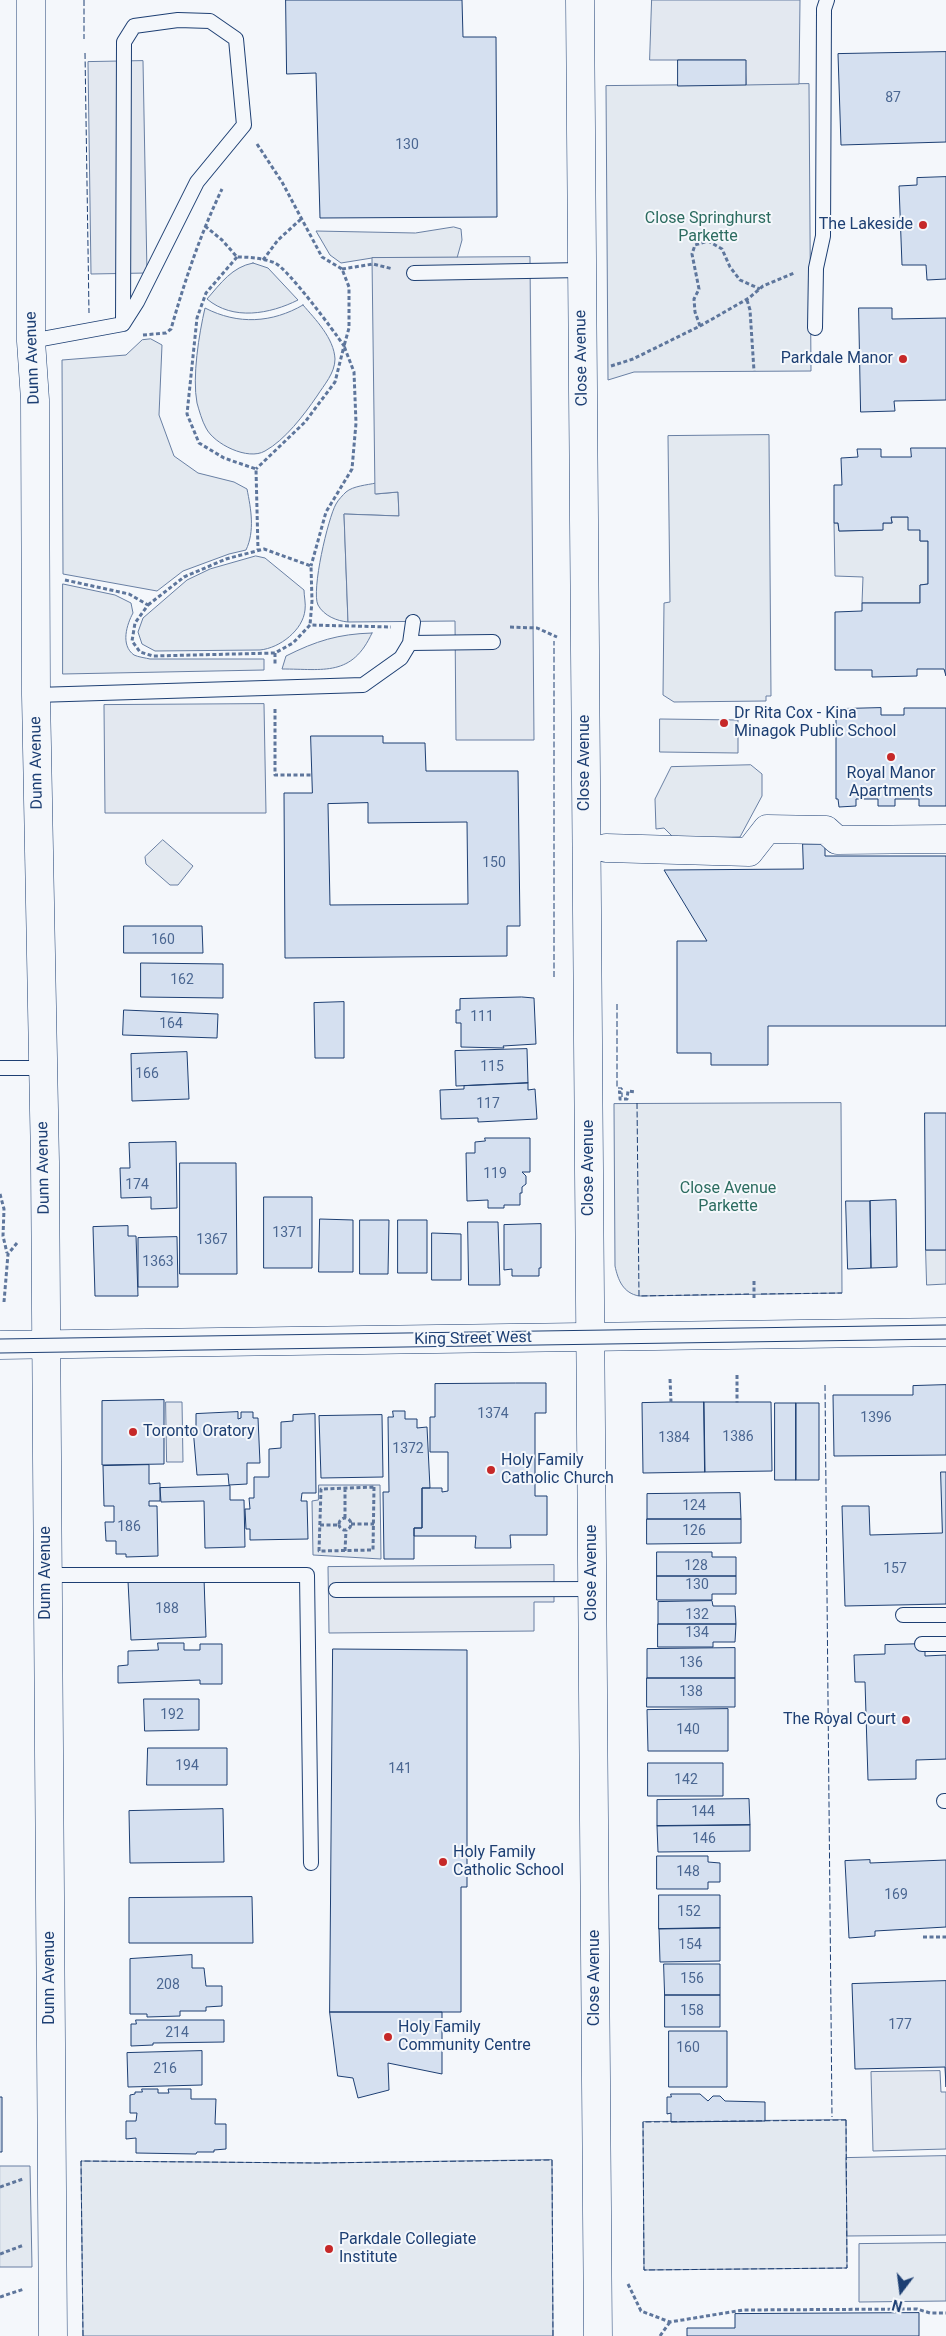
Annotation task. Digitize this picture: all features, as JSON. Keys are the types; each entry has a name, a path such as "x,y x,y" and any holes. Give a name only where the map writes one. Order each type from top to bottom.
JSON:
{"street":[{"name":"Dunn Avenue","path":"30,0 31,341 35,400 36,695 46,1344 46,1575 53,2336"},
{"name":"Close Avenue","path":"580,0 598,2336"},
{"path":"606,848 749,852 767,829 826,830 837,840 946,839"},
{"name":"King Street West","path":"0,1345 946,1332"}],"lane":[{"path":"815,328 816,268 823,236 824,9 828,0"},
{"path":"31,341 123,324 137,302 197,182 244,125 236,39 210,21 178,20 134,26 124,42 123,324"},
{"path":"414,273 582,270"},
{"path":"36,695 363,685 401,658 410,643 413,622"},
{"path":"410,643 492,642"},
{"path":"0,1068 42,1068"},
{"path":"46,1575 307,1575 312,1863"},
{"path":"336,1590 592,1589"},
{"path":"904,1615 946,1615"},
{"path":"922,1644 946,1644"}],"path":[{"path":"244,125 301,218 322,258 342,269 350,287 350,328 335,382 305,422 256,470 258,550"},
{"path":"250,151 258,145"},
{"path":"123,324 139,335 166,333 171,329 188,267 223,188"},
{"path":"262,260 278,240 301,218"},
{"path":"205,226 222,240 237,258"},
{"path":"700,326 695,312 694,299 699,289 692,254 695,245 708,241 722,249 730,267 740,280 760,289"},
{"path":"256,470 224,458 199,443 187,414 197,318 206,293 237,258 250,257 277,264 327,322 344,346 354,372 356,423 352,469 326,512 310,566 312,601 310,626 293,643 275,653 153,656 140,652 132,641 135,623 148,605 184,577 226,559 264,549 310,566"},
{"path":"342,269 373,264 414,273"},
{"path":"603,367 633,360 747,300 760,289 802,269 816,268"},
{"path":"747,300 750,310 754,371"},
{"path":"35,582 56,578 129,594 148,605"},
{"path":"310,626 348,627"},
{"path":"275,653 275,776 312,775"},
{"path":"615,1092 620,1092 620,1099 628,1099 628,1092 636,1092"},
{"path":"0,1194 4,1209 3,1236 8,1254 4,1302"},
{"path":"8,1254 18,1242"},
{"path":"754,1281 754,1299"},
{"path":"736,1375 737,1403"},
{"path":"670,1379 670,1402"},
{"path":"374,1487 373,1550 319,1551 321,1489 345,1488 374,1487"},
{"path":"345,1488 345,1518 351,1524 374,1524"},
{"path":"339,1524 340,1520 345,1518"},
{"path":"320,1524 339,1524"},
{"path":"339,1524 341,1528 346,1530"},
{"path":"345,1550 346,1530 351,1524"},
{"path":"923,1937 946,1937"},
{"path":"0,2187 26,2177"},
{"path":"0,2254 28,2243"},
{"path":"626,2279 641,2311 670,2322 743,2310 917,2309 930,2313 946,2313"},
{"path":"0,2297 28,2288"},
{"path":"660,2336 670,2322"}],"green space":[{"name":"Close Springhurst Parkette","path":"809,84 811,371 634,372 608,380 606,86"},
{"path":"454,227 461,229 462,240 457,258 372,258 341,263 330,255 316,231 415,233"},
{"path":"253,263 268,268 298,300 264,312 240,313 217,306 207,299 233,272"},
{"path":"303,305 328,336 334,351 335,364 329,379 294,427 265,451 258,454 250,454 224,445 216,440 206,428 197,403 196,368 205,308 230,317 255,320 279,315"},
{"path":"151,339 162,345 159,415 174,456 198,473 234,482 247,489 251,520 251,535 246,550 229,554 183,571 157,591 63,574 62,360 126,355 142,340"},
{"path":"769,435 771,696 766,696 766,701 674,702 663,695 664,603 670,602 668,436"},
{"path":"376,483 376,494 398,492 399,516 344,514 348,622 331,617 318,605 316,597 321,554 329,524 339,499 349,490"},
{"path":"891,517 908,517 920,530 920,541 928,541 928,584 920,585 920,603 862,603 863,577 835,576 834,523 838,523 839,531 882,530 883,523 892,523"},
{"path":"256,556 265,558 304,590 305,608 303,617 300,624 289,637 275,646 260,650 155,651 142,644 138,632 143,618 187,580 210,569"},
{"path":"63,584 115,595 131,603 133,613 127,628 126,640 127,646 134,655 150,659 264,659 264,670 63,674"},
{"path":"372,633 364,647 346,664 324,669 282,669 286,656 307,646 338,637"},
{"path":"660,719 738,720 738,753 660,752"},
{"path":"751,765 762,774 762,796 740,837 674,838 664,828 656,829 655,799 671,767"},
{"path":"163,840 193,866 178,885 170,885 146,864 145,857"},
{"name":"Close Avenue Parkette","path":"841,1103 842,1293 639,1296 625,1289 615,1266 614,1104"},
{"path":"926,1250 946,1250 946,1284 927,1285"},
{"path":"319,1485 380,1485 381,1559 313,1555 312,1501 318,1500"},
{"path":"846,2120 847,2268 644,2270 643,2122"},
{"name":"Parkdale Collegiate Institute","path":"552,2160 553,2336 83,2336 81,2161 318,2163"},
{"path":"0,2166 30,2166 32,2267 0,2267"},
{"path":"946,2243 946,2301 859,2302 859,2244"}],"shaded area":[{"path":"652,0 800,0 799,84 746,85 745,60 650,60"},
{"path":"143,61 147,273 91,274 88,62"},
{"path":"530,257 534,740 456,740 455,621 348,622 344,514 399,516 398,492 375,494 372,258"},
{"path":"264,704 266,813 105,813 104,705"},
{"path":"166,1402 182,1402 183,1462 167,1462"},
{"path":"554,1565 554,1602 534,1602 534,1631 329,1633 328,1567"},
{"path":"940,2071 941,2092 946,2092 946,2149 873,2151 871,2072"},
{"path":"946,2156 946,2235 847,2236 846,2158"}],"building":[{"path":"286,0 462,0 463,37 496,37 497,217 320,218 316,73 287,74"},
{"path":"946,52 946,142 841,145 838,54"},
{"path":"678,60 746,60 746,85 678,86"},
{"name":"The Lakeside","path":"946,177 946,279 927,280 926,265 902,265 899,186 917,185 917,178"},
{"name":"Parkdale Manor","path":"859,308 892,308 892,319 946,318 946,400 894,401 895,411 861,412"},
{"path":"911,448 946,448 946,676 944,669 917,669 917,676 872,677 872,670 835,670 835,612 862,611 862,603 920,603 920,585 928,584 928,541 920,541 920,530 908,530 908,517 891,517 892,523 883,523 883,530 839,531 838,523 834,523 834,485 842,485 841,458 858,457 857,449 881,449 881,457 911,457"},
{"name":"Royal Manor Apartments","path":"881,708 881,715 904,715 904,708 946,708 946,806 919,806 919,799 895,799 895,806 878,806 878,799 856,799 856,806 839,807 838,799 836,799 836,715 841,715 841,709"},
{"path":"311,736 383,736 383,743 425,743 426,771 518,771 520,926 507,926 507,956 285,958 284,793 312,793","holes":["368,803 368,823 467,822 468,904 330,905 328,804"]},
{"path":"803,844 825,844 825,856 946,856 946,1026 768,1026 768,1065 711,1065 711,1053 677,1053 677,941 707,941 664,870 803,869"},
{"path":"124,926 202,926 203,953 124,953"},
{"path":"141,963 223,964 223,998 141,997"},
{"path":"534,998 536,1044 503,1046 504,1048 461,1047 461,1023 456,1023 456,1010 460,1010 460,999"},
{"path":"344,1002 344,1058 315,1058 314,1003"},
{"path":"124,1010 218,1014 217,1038 123,1035"},
{"path":"527,1049 528,1083 456,1086 455,1051"},
{"path":"187,1052 189,1099 132,1101 131,1054"},
{"path":"528,1083 528,1090 535,1089 537,1119 478,1122 478,1118 441,1119 440,1090 464,1089 464,1086"},
{"path":"925,1113 946,1113 946,1250 926,1250"},
{"path":"485,1138 530,1138 530,1172 522,1172 526,1176 526,1184 522,1187 522,1193 520,1193 520,1205 488,1208 488,1200 467,1201 466,1153 475,1153 475,1142 485,1141"},
{"path":"176,1142 177,1208 151,1209 151,1197 121,1198 120,1168 130,1168 129,1143"},
{"path":"180,1163 236,1163 237,1274 180,1274"},
{"path":"264,1197 312,1197 312,1268 264,1268"},
{"path":"896,1200 897,1267 871,1268 870,1201"},
{"path":"846,1201 870,1201 871,1268 848,1269"},
{"path":"320,1219 353,1220 353,1272 319,1272"},
{"path":"360,1220 389,1220 388,1274 360,1274"},
{"path":"398,1220 427,1220 427,1273 398,1273"},
{"path":"468,1222 498,1222 500,1285 469,1285"},
{"path":"541,1224 541,1268 539,1268 539,1276 512,1276 512,1269 504,1270 504,1225"},
{"path":"128,1226 128,1236 136,1236 138,1296 95,1296 93,1227"},
{"path":"432,1233 461,1234 461,1280 432,1280"},
{"path":"177,1237 178,1287 138,1287 138,1238"},
{"name":"Holy Family Catholic Church","path":"546,1383 546,1413 535,1413 535,1496 547,1496 547,1535 510,1535 511,1548 475,1548 476,1536 414,1536 414,1528 422,1528 422,1488 442,1488 442,1492 448,1491 448,1452 430,1452 430,1417 435,1417 435,1384"},
{"path":"946,1385 946,1455 834,1456 833,1395 913,1395 913,1386"},
{"name":"Toronto Oratory","path":"164,1400 164,1464 102,1465 102,1401"},
{"path":"704,1402 705,1472 643,1473 642,1403"},
{"path":"704,1402 771,1402 772,1471 705,1472"},
{"path":"775,1403 796,1403 796,1480 775,1480"},
{"path":"796,1403 819,1403 819,1480 796,1480"},
{"path":"393,1411 405,1411 405,1419 417,1419 417,1428 427,1427 430,1488 422,1488 422,1528 414,1528 414,1559 384,1559 383,1492 389,1492 388,1417 393,1417"},
{"path":"238,1412 238,1419 241,1418 241,1412 253,1412 253,1418 258,1418 260,1463 247,1463 247,1484 229,1485 228,1474 197,1475 193,1428 196,1428 196,1414"},
{"path":"315,1414 316,1493 302,1493 301,1501 307,1501 308,1539 250,1540 250,1529 246,1529 245,1509 250,1509 249,1498 254,1498 254,1477 269,1477 269,1449 281,1448 281,1422 293,1421 293,1415"},
{"path":"382,1415 383,1477 321,1478 319,1416"},
{"path":"149,1465 149,1484 160,1483 160,1501 149,1501 149,1506 157,1506 158,1556 126,1557 126,1554 116,1554 116,1541 106,1541 105,1522 114,1522 114,1506 104,1506 103,1466"},
{"path":"941,1472 946,1472 946,1604 845,1606 842,1506 869,1506 870,1535 942,1533"},
{"path":"230,1486 230,1500 244,1500 245,1547 205,1548 204,1501 161,1502 160,1488"},
{"path":"740,1493 741,1519 647,1519 647,1494"},
{"path":"647,1519 741,1519 741,1543 647,1544"},
{"path":"657,1552 712,1552 712,1557 736,1557 736,1576 657,1576"},
{"path":"657,1576 736,1576 736,1594 712,1594 712,1600 657,1600"},
{"path":"204,1578 206,1637 131,1640 128,1581"},
{"path":"712,1601 713,1606 735,1606 736,1624 658,1624 658,1602"},
{"path":"658,1624 736,1624 735,1642 713,1642 713,1647 658,1647"},
{"path":"158,1643 184,1643 184,1650 200,1650 200,1644 222,1644 222,1684 200,1684 200,1680 118,1683 118,1666 128,1665 128,1651 158,1650"},
{"name":"The Royal Court","path":"925,1644 925,1656 946,1655 946,1759 916,1760 916,1779 868,1780 865,1682 855,1682 854,1655 885,1654 885,1645"},
{"path":"735,1648 735,1678 647,1678 647,1649"},
{"path":"333,1649 467,1650 467,1887 461,1887 461,2012 330,2012"},
{"path":"647,1678 735,1678 735,1707 647,1707"},
{"path":"144,1699 199,1699 199,1730 145,1731"},
{"path":"728,1709 728,1751 648,1751 647,1710"},
{"path":"148,1748 227,1748 227,1785 147,1785"},
{"path":"648,1763 723,1763 723,1796 648,1796"},
{"path":"749,1799 750,1825 657,1826 657,1800"},
{"path":"223,1809 224,1862 130,1863 129,1811"},
{"path":"750,1825 750,1851 658,1852 657,1826"},
{"path":"657,1856 708,1856 708,1862 720,1863 720,1882 708,1882 708,1889 657,1889"},
{"path":"870,1860 870,1863 946,1860 946,1927 875,1931 875,1936 849,1938 845,1861"},
{"path":"659,1895 720,1895 720,1928 659,1929"},
{"path":"252,1897 253,1943 129,1943 129,1898"},
{"path":"720,1928 720,1961 660,1962 659,1929"},
{"path":"192,1955 192,1968 204,1968 206,1986 222,1986 222,2006 206,2007 206,2011 180,2011 180,2016 147,2017 147,2014 130,2014 130,1959"},
{"path":"664,1964 720,1964 720,1995 665,1995"},
{"path":"946,1981 946,2087 945,2067 855,2069 852,1984"},
{"path":"665,1995 720,1995 720,2027 665,2027"},
{"name":"Holy Family Community Centre","path":"330,2012 442,2012 442,2074 388,2063 389,2090 358,2098 353,2078 338,2076"},
{"path":"136,2020 224,2020 224,2042 153,2043 153,2045 131,2046 131,2024 136,2024"},
{"path":"669,2031 727,2031 727,2087 669,2087"},
{"path":"202,2051 202,2085 128,2087 127,2053"},
{"path":"142,2089 158,2089 158,2093 169,2093 168,2089 191,2089 191,2099 216,2099 215,2124 226,2124 226,2149 214,2150 214,2152 197,2152 196,2154 136,2153 136,2138 126,2139 126,2121 136,2121 137,2113 130,2113 130,2095 135,2094 135,2092 142,2092"},
{"path":"671,2094 700,2094 708,2101 713,2096 720,2096 725,2101 765,2102 765,2121 671,2122 671,2113 667,2114 667,2097 671,2097"},
{"path":"0,2097 2,2097 2,2152 0,2152"},
{"path":"919,2313 919,2336 687,2336 687,2328 735,2328 735,2314"}],"tram line":[{"path":"0,1339 946,1325"},
{"path":"0,1353 946,1339"}],"fence":[{"path":"84,0 84,39"},
{"path":"85,53 89,313"},
{"path":"554,641 554,977"},
{"path":"617,1004 617,1088 622,1088 622,1097"},
{"path":"637,1103 639,1296 749,1294"},
{"path":"761,1294 842,1293"},
{"path":"825,1385 832,2117"},
{"path":"846,2120 847,2268 644,2270 643,2122 846,2120"},
{"path":"83,2336 81,2161 318,2163 552,2160 553,2336"}],"place":[{"name":"The Lakeside","path":"923,225"},
{"name":"Parkdale Manor","path":"903,359"},
{"name":"Dr Rita Cox - Kina Minagok Public School","path":"724,723"},
{"name":"Royal Manor Apartments","path":"891,757"},
{"name":"Toronto Oratory","path":"133,1432"},
{"name":"Holy Family Catholic Church","path":"491,1470"},
{"name":"The Royal Court","path":"906,1720"},
{"name":"Holy Family Catholic School","path":"443,1862"},
{"name":"Holy Family Community Centre","path":"388,2037"},
{"name":"Parkdale Collegiate Institute","path":"329,2249"}]}
